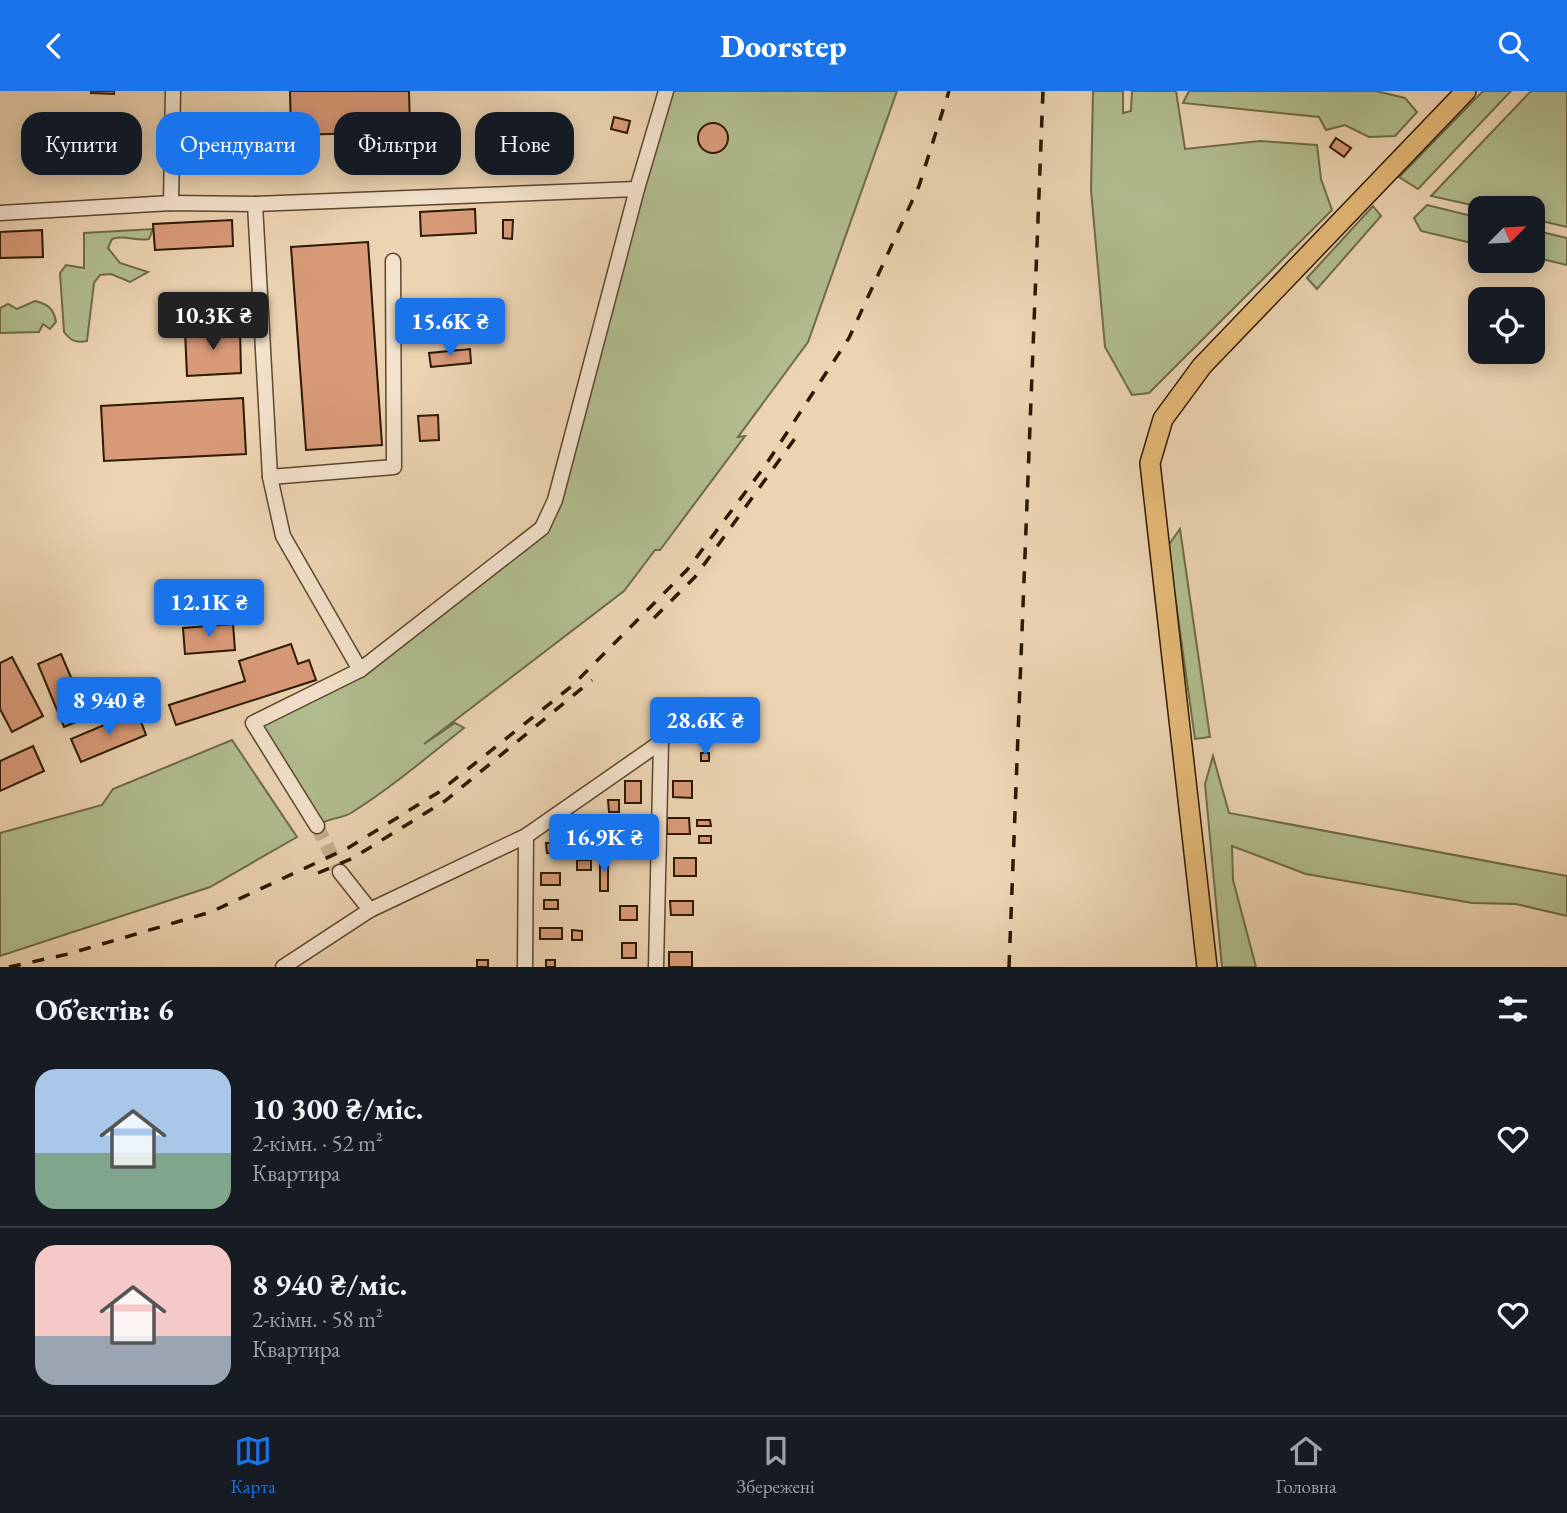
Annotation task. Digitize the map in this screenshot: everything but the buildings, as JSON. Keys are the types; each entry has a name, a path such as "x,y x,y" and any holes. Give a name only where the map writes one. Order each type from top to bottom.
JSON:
{"main road":[{"path":"1207,967 1150,463 1163,419 1202,366 1466,91"}],"street":[{"path":"171,203 173,91"},
{"path":"317,826 253,723 360,670 542,527 555,500 637,189 666,91"},
{"path":"0,213 171,203 256,204 637,189"},
{"path":"256,204 270,477 283,536 360,670"},
{"path":"270,477 394,467 393,261"},
{"path":"283,967 370,910 526,836 661,742 656,967"},
{"path":"525,967 526,836"},
{"path":"340,872 370,910"}],"green space":[{"path":"666,91 897,91 808,342 738,437 745,436 660,550 655,550 624,591 424,744 455,723 464,728 395,783 351,813 317,826 253,723 360,670 542,527"},
{"path":"1093,91 1123,91 1123,113 1131,111 1132,91 1176,91 1185,149 1260,141 1317,145 1321,179 1332,210 1149,393 1132,395 1105,347 1091,190"},
{"path":"1189,91 1376,91 1405,98 1417,112 1395,136 1369,137 1345,125 1326,130 1319,117 1183,103"},
{"path":"1483,91 1511,91 1418,189 1399,177"},
{"path":"1531,91 1567,91 1567,227 1545,222 1545,196 1468,196 1468,204 1431,196"},
{"path":"1427,205 1468,215 1468,242 1421,231 1414,218"},
{"path":"1373,206 1381,216 1317,289 1307,278"},
{"path":"153,229 149,239 112,239 108,248 120,263 148,272 130,282 111,274 100,275 94,283 87,341 74,341 64,332 60,273 66,265 84,268 84,233"},
{"path":"1545,233 1567,238 1567,265 1545,260"},
{"path":"35,301 52,310 56,322 50,329 43,324 39,332 0,333 0,308 8,304 17,309"},
{"path":"1180,529 1210,737 1195,739 1168,546"},
{"path":"232,740 297,837 210,887 0,956 0,833 102,805 113,789"},
{"path":"1213,756 1229,813 1567,876 1567,916 1516,904 1472,903 1306,874 1232,846 1233,880 1256,967 1222,967 1205,784"}],"tunnel":[{"path":"317,826 340,872"}],"railway":[{"path":"9,967 68,954 211,912 348,848 439,792 572,686 687,570 765,466 849,338 919,186 949,91"},
{"path":"1009,967 1043,91"},
{"path":"654,618 695,577 796,437"},
{"path":"318,873 353,858 445,801 592,680"}]}
